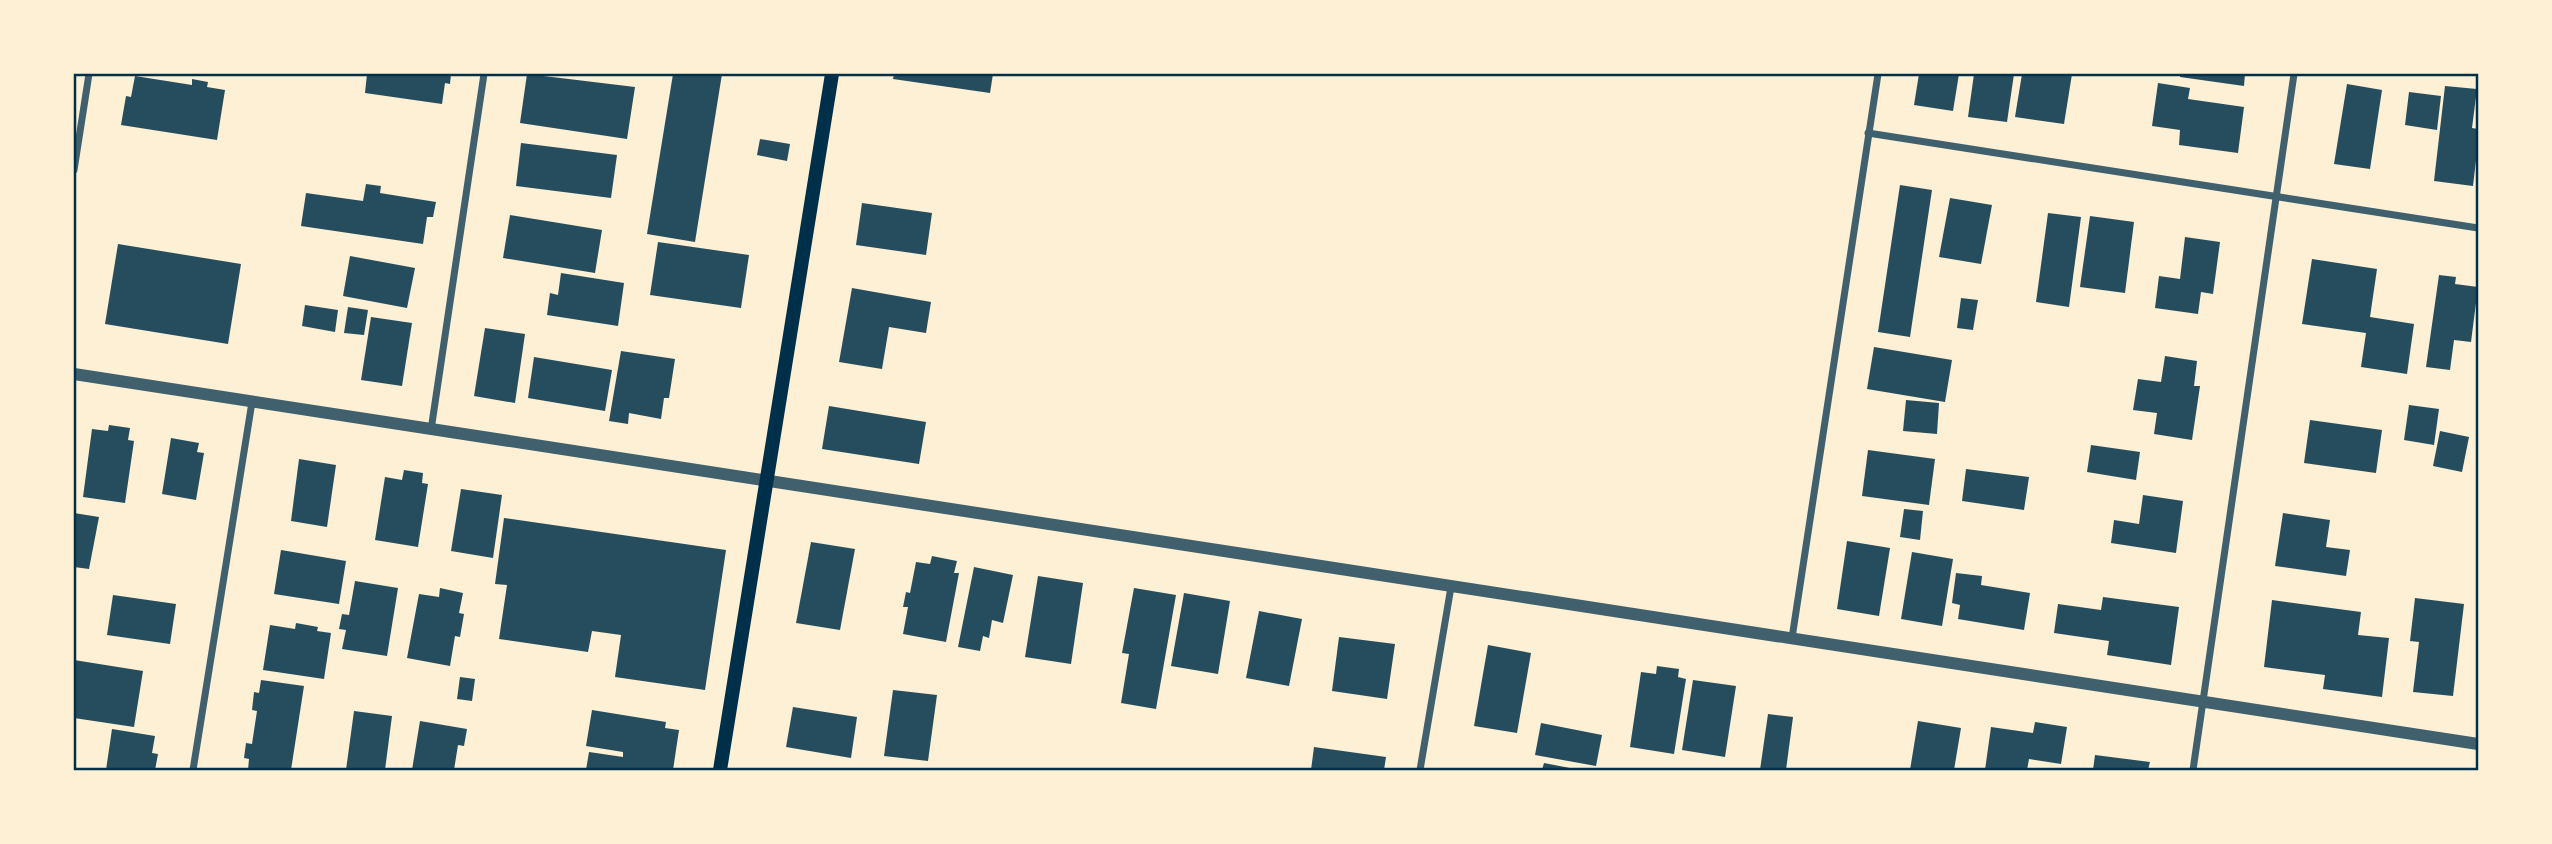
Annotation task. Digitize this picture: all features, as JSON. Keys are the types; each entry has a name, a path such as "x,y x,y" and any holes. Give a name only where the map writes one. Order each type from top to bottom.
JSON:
{"main road":[{"path":"720,771 832,74"}],"street":[{"path":"74,170 89,74"},
{"path":"430,430 484,74"},
{"path":"1792,638 1878,74"},
{"path":"2193,771 2294,74"},
{"path":"1868,133 2479,228"},
{"path":"74,374 768,483 2479,744"},
{"path":"192,771 252,402"},
{"path":"1420,771 1451,587"}],"building":[{"path":"367,74 451,74 450,84 445,83 442,104 365,93"},
{"path":"527,74 635,87 627,139 520,123"},
{"path":"673,74 722,74 695,242 647,234"},
{"path":"894,74 993,74 990,93 893,79"},
{"path":"1919,74 1959,74 1953,111 1914,105"},
{"path":"1974,74 2014,74 2007,122 1968,117"},
{"path":"2022,74 2072,74 2064,124 2015,117"},
{"path":"2180,74 2245,74 2244,86 2180,77"},
{"path":"135,76 192,85 192,79 208,82 207,87 225,90 217,140 121,125 126,96 131,97"},
{"path":"2158,83 2190,88 2188,99 2244,107 2238,153 2179,145 2180,130 2152,126"},
{"path":"2347,84 2382,90 2370,169 2334,164"},
{"path":"2445,86 2477,89 2472,128 2478,129 2473,186 2434,181"},
{"path":"2409,92 2441,96 2437,130 2405,125"},
{"path":"760,139 790,144 787,161 757,155"},
{"path":"521,143 617,155 611,198 516,186"},
{"path":"366,184 381,186 380,193 436,202 433,217 427,217 423,244 301,226 306,193 363,201"},
{"path":"1900,185 1932,190 1910,337 1878,332"},
{"path":"1950,198 1992,205 1981,264 1939,257"},
{"path":"862,203 932,213 926,255 856,245"},
{"path":"2048,213 2081,217 2069,307 2036,302"},
{"path":"510,215 602,230 595,273 503,258"},
{"path":"2090,216 2134,222 2125,293 2080,287"},
{"path":"2185,237 2220,242 2213,294 2201,292 2198,314 2155,308 2159,276 2180,279"},
{"path":"658,242 749,255 741,308 650,295"},
{"path":"118,244 241,264 228,344 105,324"},
{"path":"350,256 415,268 407,308 343,296"},
{"path":"2312,259 2377,269 2370,317 2414,324 2407,374 2361,367 2366,333 2302,324"},
{"path":"561,273 624,283 618,326 547,315 550,293 558,295"},
{"path":"2439,275 2456,277 2455,284 2478,287 2471,342 2454,340 2450,370 2426,367"},
{"path":"852,288 931,302 926,333 889,327 882,369 839,362"},
{"path":"1961,298 1978,300 1973,330 1957,328"},
{"path":"305,305 338,310 335,332 302,326"},
{"path":"348,307 368,310 364,335 344,333"},
{"path":"371,317 412,323 402,386 361,380"},
{"path":"485,328 525,334 515,403 474,396"},
{"path":"1874,347 1952,360 1945,402 1867,389"},
{"path":"621,351 675,359 669,398 664,398 661,419 629,413 628,424 609,421"},
{"path":"2165,356 2197,361 2194,386 2200,386 2192,440 2154,434 2157,413 2133,410 2138,379 2161,382"},
{"path":"534,357 612,370 605,411 528,398"},
{"path":"1906,400 1939,403 1937,434 1903,431"},
{"path":"2409,405 2439,409 2434,445 2404,440"},
{"path":"829,406 926,422 919,464 822,449"},
{"path":"2310,420 2382,430 2376,473 2304,463"},
{"path":"109,425 130,428 128,440 134,441 125,503 83,497 92,429 108,431"},
{"path":"2440,431 2469,437 2462,472 2433,466"},
{"path":"171,438 199,443 197,452 204,453 196,500 162,494"},
{"path":"2091,445 2140,452 2136,480 2087,472"},
{"path":"1868,450 1935,459 1929,505 1862,496"},
{"path":"299,459 336,465 327,527 291,521"},
{"path":"1966,469 2029,477 2024,510 1962,501"},
{"path":"404,470 423,473 422,483 428,484 418,547 375,540 385,477 402,480"},
{"path":"461,489 502,495 493,558 451,551"},
{"path":"2143,495 2183,501 2176,553 2111,543 2114,520 2139,524"},
{"path":"1904,509 1923,511 1920,540 1900,537"},
{"path":"74,513 99,517 89,569 74,567"},
{"path":"2283,513 2330,520 2326,547 2350,550 2346,576 2275,566"},
{"path":"504,518 726,550 705,690 615,677 621,635 592,631 588,652 499,639 507,585 495,584"},
{"path":"1847,541 1890,548 1879,616 1837,609"},
{"path":"811,542 855,549 840,630 796,623"},
{"path":"281,550 346,561 339,604 274,594"},
{"path":"1912,552 1953,559 1942,626 1901,619"},
{"path":"932,556 957,561 954,573 959,573 946,642 903,634 908,607 903,607 906,592 910,593 916,562 930,564"},
{"path":"974,567 1013,575 1003,623 992,620 989,638 983,636 980,651 958,647"},
{"path":"1956,573 1982,576 1981,585 2030,593 2024,630 1958,619 1960,605 1952,603"},
{"path":"1038,576 1083,583 1071,664 1025,657"},
{"path":"355,581 398,588 387,656 342,649 346,630 339,629 342,614 349,615"},
{"path":"440,588 463,593 459,613 464,614 460,637 455,636 450,666 407,658 419,594 439,597"},
{"path":"1134,588 1176,595 1156,709 1121,703 1129,654 1122,653"},
{"path":"1184,593 1230,601 1218,674 1171,666"},
{"path":"113,595 176,604 170,644 107,635"},
{"path":"2103,597 2179,607 2171,665 2107,655 2109,641 2054,633 2058,604 2101,610"},
{"path":"2415,598 2464,604 2453,696 2413,692 2419,642 2410,641"},
{"path":"2272,600 2361,612 2358,635 2389,638 2382,697 2323,689 2325,675 2264,667"},
{"path":"1259,611 1302,619 1289,686 1246,678"},
{"path":"296,623 318,627 317,631 331,633 324,679 263,670 270,625 295,629"},
{"path":"1339,637 1395,644 1387,699 1332,691"},
{"path":"1488,645 1531,653 1517,733 1474,726"},
{"path":"74,660 143,671 134,727 74,718"},
{"path":"1657,666 1679,669 1678,677 1686,679 1674,754 1630,747 1641,672 1656,674"},
{"path":"460,677 475,679 472,701 457,699"},
{"path":"261,680 304,686 291,770 248,770 249,759 244,758 246,743 252,744 257,711 252,710 254,692 259,693"},
{"path":"1693,680 1736,686 1725,757 1682,750"},
{"path":"893,690 937,695 928,761 884,756"},
{"path":"793,707 857,717 851,758 786,747"},
{"path":"592,710 666,722 665,728 679,730 673,770 586,770 589,752 623,757 623,752 586,746"},
{"path":"354,711 392,716 385,770 346,770"},
{"path":"1768,714 1793,717 1786,770 1760,770"},
{"path":"420,721 467,729 464,746 458,745 454,770 412,770"},
{"path":"1918,721 1961,728 1954,770 1910,770"},
{"path":"2035,722 2067,727 2061,764 2029,759 2027,770 1985,770 1991,727 2033,733"},
{"path":"1541,723 1602,735 1596,766 1535,755"},
{"path":"112,729 155,736 152,753 158,754 155,770 106,770"},
{"path":"1314,747 1386,757 1384,770 1311,770"},
{"path":"2095,755 2150,762 2148,770 2093,770"},
{"path":"1544,763 1575,769 1575,770 1542,770"}]}
